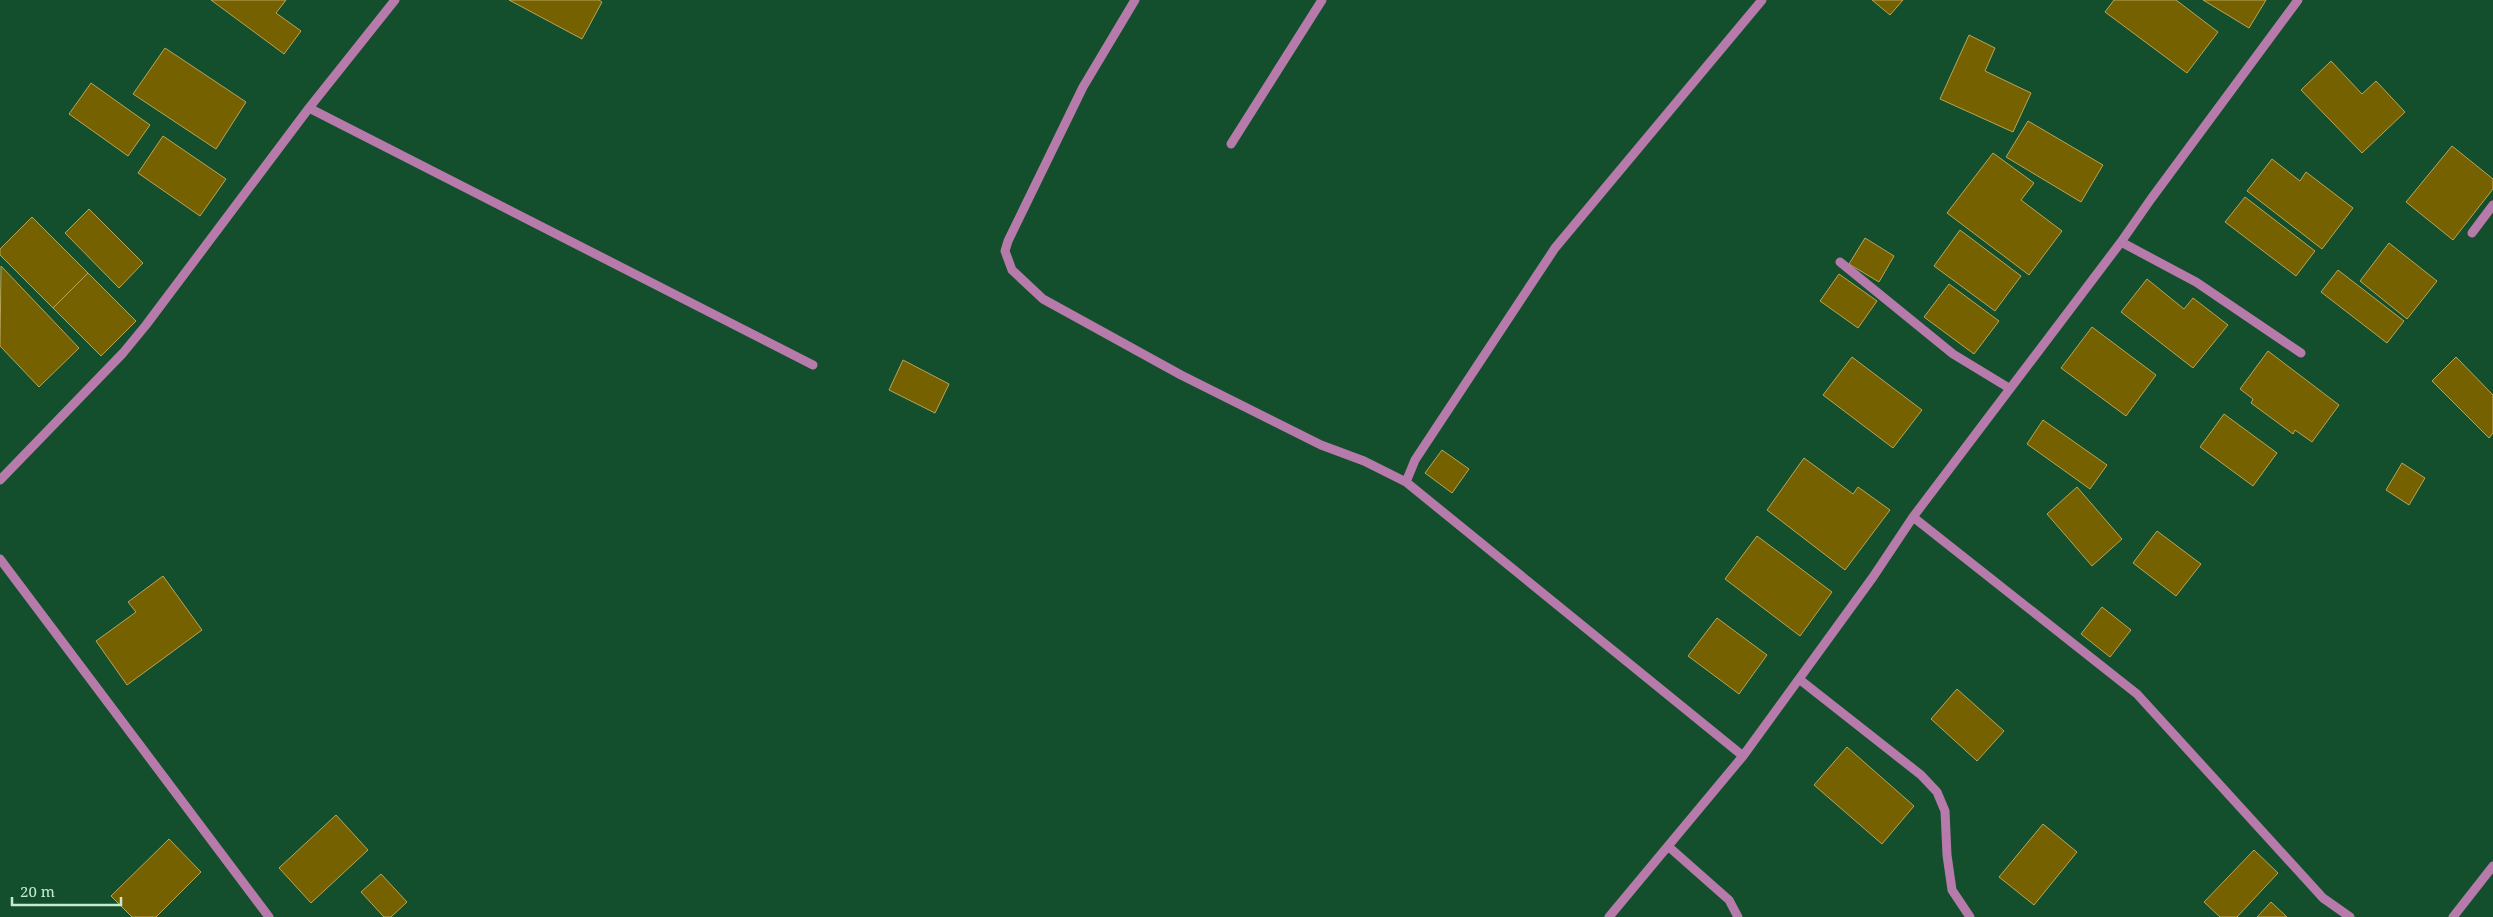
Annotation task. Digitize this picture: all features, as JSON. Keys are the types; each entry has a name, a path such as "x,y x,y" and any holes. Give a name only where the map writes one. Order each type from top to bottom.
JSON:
{"street":[{"path":"0,480 123,353 308,108 395,0"},
{"path":"1135,0 1083,87 1008,241 1005,251 1012,270 1043,299 1181,375 1321,445 1364,461 1406,482 1743,756"},
{"path":"1231,144 1322,0"},
{"path":"1406,482 1415,460 1555,248 1762,0"},
{"path":"1609,917 1743,756 1873,577 1913,517 2121,242 2298,0"},
{"path":"308,108 813,365"},
{"path":"2472,233 2493,205"},
{"path":"2121,242 2196,282 2301,353"},
{"path":"1840,262 1953,354 2009,388"},
{"path":"1913,517 2138,694 2296,870 2323,898 2350,917"},
{"path":"0,559 269,917"},
{"path":"1799,679 1921,776 1937,792 1946,811 1947,855 1952,890 1970,917"},
{"path":"1669,847 1728,900 1738,917"},
{"path":"2453,917 2493,866"}],"building":[{"path":"211,0 286,0 276,13 301,31 284,54"},
{"path":"509,0 599,0 602,2 582,39"},
{"path":"1872,0 1903,0 1890,15"},
{"path":"2114,0 2176,0 2218,32 2187,73 2105,12"},
{"path":"2203,0 2266,0 2249,28"},
{"path":"1969,35 1995,48 1985,71 2031,93 2013,132 1940,99"},
{"path":"165,48 246,102 216,149 133,94"},
{"path":"2331,61 2362,94 2376,81 2405,112 2362,153 2301,90"},
{"path":"91,83 150,125 128,156 69,114"},
{"path":"2028,121 2103,165 2081,202 2006,157"},
{"path":"163,136 226,179 200,216 138,173"},
{"path":"2452,146 2493,179 2493,189 2453,240 2406,202"},
{"path":"1993,153 2034,183 2021,200 2062,231 2029,275 1947,213"},
{"path":"2272,159 2300,181 2306,172 2353,208 2322,249 2247,191"},
{"path":"2245,197 2315,251 2296,276 2225,222"},
{"path":"89,209 143,263 119,288 65,233"},
{"path":"32,217 88,273 53,308 0,255 0,249"},
{"path":"1960,230 2021,276 1995,311 1934,266"},
{"path":"1865,238 1894,256 1879,282 1849,264"},
{"path":"2389,243 2437,281 2407,319 2360,281"},
{"path":"1,266 79,348 39,387 0,346"},
{"path":"2338,270 2404,321 2387,343 2321,292"},
{"path":"88,273 136,321 101,356 53,308"},
{"path":"1839,274 1877,301 1858,328 1820,301"},
{"path":"2147,279 2184,309 2193,298 2228,325 2193,368 2121,312"},
{"path":"1949,284 1999,321 1974,354 1924,317"},
{"path":"2092,327 2156,375 2126,416 2061,368"},
{"path":"2268,351 2339,405 2312,442 2295,430 2293,434 2251,403 2253,399 2240,389"},
{"path":"1852,357 1922,410 1893,448 1823,395"},
{"path":"2456,357 2493,395 2493,433 2489,438 2432,381"},
{"path":"903,360 949,384 935,413 889,390"},
{"path":"2224,414 2277,453 2253,486 2200,447"},
{"path":"2043,420 2107,465 2090,489 2027,444"},
{"path":"1442,450 1469,469 1452,493 1425,473"},
{"path":"1804,458 1853,494 1858,487 1890,510 1845,570 1767,510"},
{"path":"2402,463 2425,478 2409,505 2386,490"},
{"path":"2077,487 2122,539 2092,566 2047,514"},
{"path":"2157,531 2201,564 2176,596 2133,563"},
{"path":"1757,536 1832,592 1800,636 1725,579"},
{"path":"163,576 202,630 127,685 96,641 136,612 128,602"},
{"path":"2102,607 2131,630 2110,657 2081,634"},
{"path":"1717,618 1767,655 1739,694 1688,656"},
{"path":"1957,689 2004,731 1977,761 1931,719"},
{"path":"1847,747 1914,806 1882,844 1814,785"},
{"path":"336,815 368,850 311,903 279,868"},
{"path":"2043,824 2077,852 2034,905 1999,877"},
{"path":"169,839 201,872 156,917 132,917 111,896"},
{"path":"2254,850 2278,873 2237,917 2220,917 2204,902"},
{"path":"381,874 407,902 391,917 384,917 361,892"},
{"path":"2271,902 2287,917 2257,917"}]}
